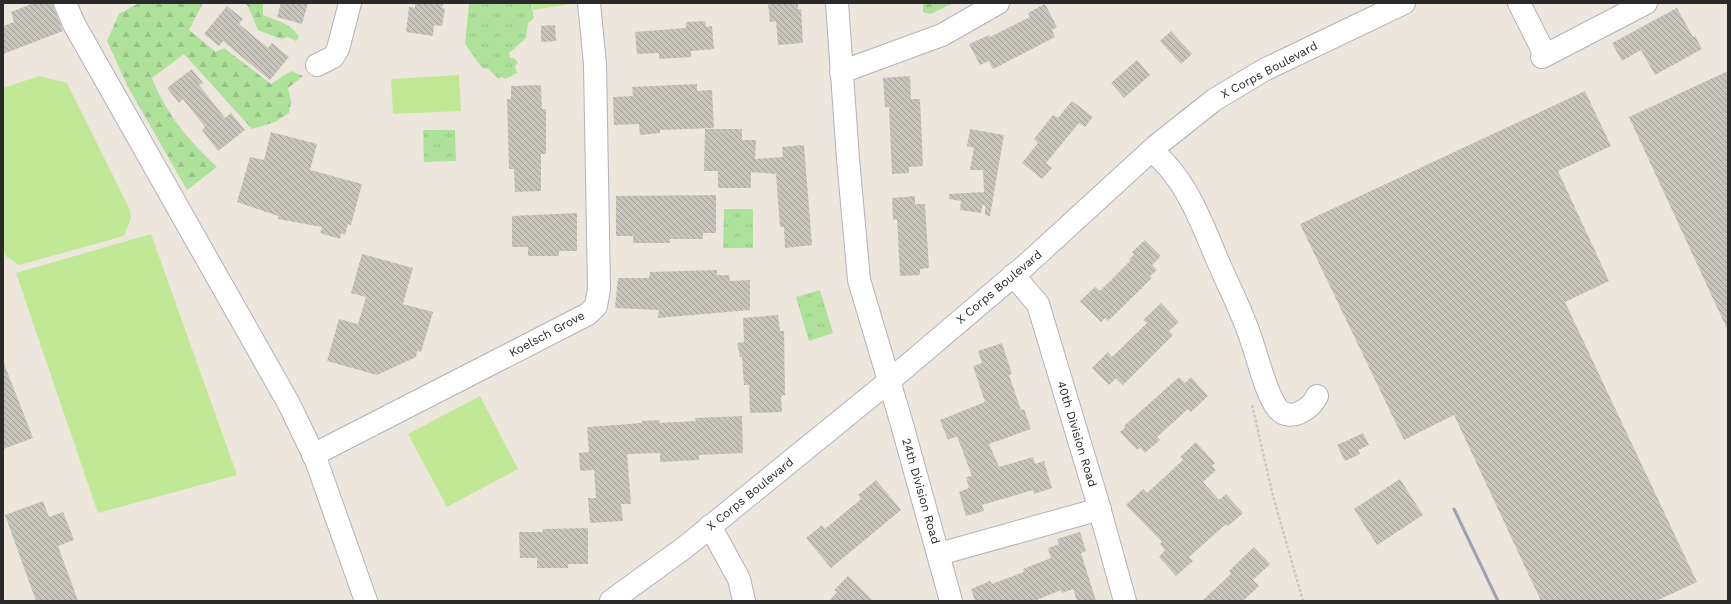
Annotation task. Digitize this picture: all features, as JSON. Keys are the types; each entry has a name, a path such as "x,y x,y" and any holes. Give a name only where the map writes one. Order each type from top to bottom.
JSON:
{"street":[{"path":"65,3 74,24 290,404 313,455 366,601"},
{"path":"317,65 333,57 338,49 350,3"},
{"name":"Koelsch Grove","path":"313,455 581,318 588,314 596,306 599,290 596,64 589,3"},
{"name":"24th Division Road","path":"837,3 859,280 888,382 901,421 951,601"},
{"path":"842,72 942,35 998,3"},
{"name":"X Corps Boulevard","path":"611,601 684,548 888,382 1013,275 1152,151 1220,96 1264,70 1404,3"},
{"path":"1519,3 1543,56 1646,3"},
{"path":"1152,151 1172,170 1195,208 1247,327 1271,398 1279,410 1288,415 1296,414 1313,404 1317,396"},
{"name":"40th Division Road","path":"1013,275 1038,304 1100,509 1125,601"},
{"path":"939,554 1100,509"},
{"path":"710,526 739,579 744,601"}],"path":[{"path":"1251,401 1274,496 1303,601"}],"green space":[{"path":"139,3 203,3 189,30 216,52 224,48 271,84 291,71 303,76 288,88 291,101 289,113 275,122 252,129 184,54 152,78 164,104 179,126 217,167 187,190 127,85 107,41 119,14"},
{"path":"245,3 263,3 263,15 293,29 299,37 296,41 288,37 281,39 258,30 248,6"},
{"path":"469,3 531,3 534,18 528,23 526,38 509,53 510,58 514,58 518,63 515,66 517,73 505,79 502,77 498,79 489,69 482,68 465,44"},
{"path":"532,3 565,3 565,5 533,10"},
{"path":"923,3 953,3 931,14 923,12"},
{"path":"459,75 461,111 393,114 391,79"},
{"path":"39,76 67,83 130,210 131,218 124,236 19,265 6,256 3,249 3,88"},
{"path":"423,130 455,130 456,161 424,162"},
{"path":"724,209 753,209 753,248 723,248"},
{"path":"151,234 237,475 98,513 16,273"},
{"path":"820,290 833,333 809,341 796,297"},
{"path":"480,396 518,469 447,507 408,434"}],"building":[{"path":"34,3 52,3 63,31 3,54 3,26 14,22 11,12"},
{"path":"281,3 308,3 302,24 277,17"},
{"path":"415,3 443,3 442,8 445,9 442,26 434,25 433,36 406,32 409,7 415,8"},
{"path":"768,3 798,3 798,9 801,9 803,43 778,45 776,21 770,22"},
{"path":"1045,4 1057,27 1052,30 1055,37 993,69 989,61 980,65 969,44 989,35 990,37 1030,17 1028,13"},
{"path":"227,6 243,19 239,24 268,48 272,43 289,57 270,80 223,41 219,46 204,34"},
{"path":"1677,8 1693,37 1695,36 1702,49 1655,75 1641,50 1622,61 1612,43"},
{"path":"705,21 706,27 712,26 714,49 691,51 691,57 659,59 659,53 637,54 635,32 686,28 686,22"},
{"path":"555,25 556,41 541,42 541,26"},
{"path":"1171,31 1192,54 1181,64 1160,41"},
{"path":"1137,60 1150,75 1124,98 1111,83"},
{"path":"192,69 203,83 199,85 225,118 231,113 245,130 218,151 202,130 205,127 183,99 179,103 167,88"},
{"path":"1728,71 1728,331 1629,117"},
{"path":"910,76 911,99 920,99 923,166 909,167 909,173 892,174 889,107 885,107 883,78"},
{"path":"697,84 697,91 712,90 714,128 660,130 660,133 640,135 639,124 614,125 613,97 633,96 632,87"},
{"path":"541,85 542,109 546,109 546,154 541,154 541,191 515,192 514,169 509,169 507,99 511,99 511,86"},
{"path":"1585,91 1611,146 1558,171 1609,281 1565,302 1697,582 1656,601 1541,601 1454,415 1404,440 1300,224"},
{"path":"1072,101 1093,117 1085,127 1079,123 1046,163 1052,168 1042,179 1022,163 1038,143 1034,139 1053,115 1058,118"},
{"path":"705,129 742,129 742,140 756,140 755,159 783,157 782,147 804,145 812,245 785,248 784,227 780,227 776,174 751,172 751,188 718,188 718,171 704,171"},
{"path":"970,129 1004,135 990,216 985,215 985,205 983,205 981,213 960,210 961,201 949,199 949,194 984,192 983,170 970,170 974,148 967,146"},
{"path":"271,132 317,144 310,170 362,184 351,225 348,224 345,235 341,233 340,239 320,233 322,227 278,219 278,216 237,202 250,157 264,160"},
{"path":"716,195 716,233 703,233 703,239 670,239 670,243 633,243 633,236 616,236 616,196"},
{"path":"915,196 915,204 925,204 929,268 920,269 920,275 900,276 897,219 893,220 892,198"},
{"path":"577,213 577,251 559,251 559,256 528,256 528,247 512,247 512,216"},
{"path":"1145,240 1161,256 1152,265 1157,270 1150,276 1152,278 1108,321 1105,318 1101,322 1080,301 1095,287 1100,291 1131,260 1129,259 1134,255 1132,252"},
{"path":"362,254 413,268 403,304 433,312 421,352 417,351 416,357 377,375 327,361 339,319 358,324 366,297 351,293"},
{"path":"717,270 717,275 729,275 730,281 750,280 750,310 658,318 659,310 615,308 618,278 649,278 650,272"},
{"path":"1161,303 1179,322 1169,331 1173,335 1123,385 1116,378 1109,385 1092,368 1108,352 1112,357 1147,323 1143,320"},
{"path":"778,315 780,331 784,331 785,395 781,396 782,412 750,413 749,385 744,385 742,357 740,357 737,343 744,342 743,318"},
{"path":"1002,343 1012,374 1009,375 1021,410 1024,409 1031,429 989,444 999,467 1033,457 1035,464 1044,461 1052,488 1034,494 1033,490 982,505 984,511 966,516 959,492 969,488 966,477 972,476 957,436 948,440 940,420 985,402 973,366 982,363 978,351"},
{"path":"3,361 33,438 3,449"},
{"path":"1179,377 1185,383 1191,377 1208,396 1191,412 1188,409 1157,437 1160,440 1145,453 1140,447 1137,450 1120,432 1125,428 1124,426"},
{"path":"742,416 743,453 699,455 699,460 660,462 660,453 627,454 631,504 621,504 623,521 590,523 588,498 596,498 594,470 580,471 579,453 589,452 587,427 642,423 642,421 660,420 660,423 696,421 695,418"},
{"path":"1363,433 1369,445 1358,450 1360,454 1345,461 1337,445"},
{"path":"1196,442 1215,463 1212,466 1216,470 1203,482 1219,500 1226,494 1243,513 1228,526 1226,524 1189,557 1193,561 1176,576 1159,557 1165,550 1160,544 1162,542 1126,505 1143,489 1147,493 1183,460 1180,457"},
{"path":"1400,479 1423,515 1377,545 1354,509"},
{"path":"876,480 901,510 831,568 806,538 822,525 825,529 861,499 858,495"},
{"path":"43,501 49,517 63,512 74,540 58,546 78,601 36,601 5,515"},
{"path":"588,528 588,564 568,564 568,568 537,568 537,558 520,558 519,532 543,532 543,529"},
{"path":"1080,532 1086,551 1081,553 1096,601 1077,601 1073,589 1062,593 1061,590 1034,601 975,601 971,589 990,581 992,584 1024,572 1023,569 1051,558 1048,548 1059,544 1057,539"},
{"path":"1254,547 1270,564 1253,580 1259,586 1243,601 1202,601 1231,574 1229,571"},
{"path":"848,576 873,601 829,601 837,592 834,590"}],"railway":[{"path":"1454,509 1498,601"}]}
